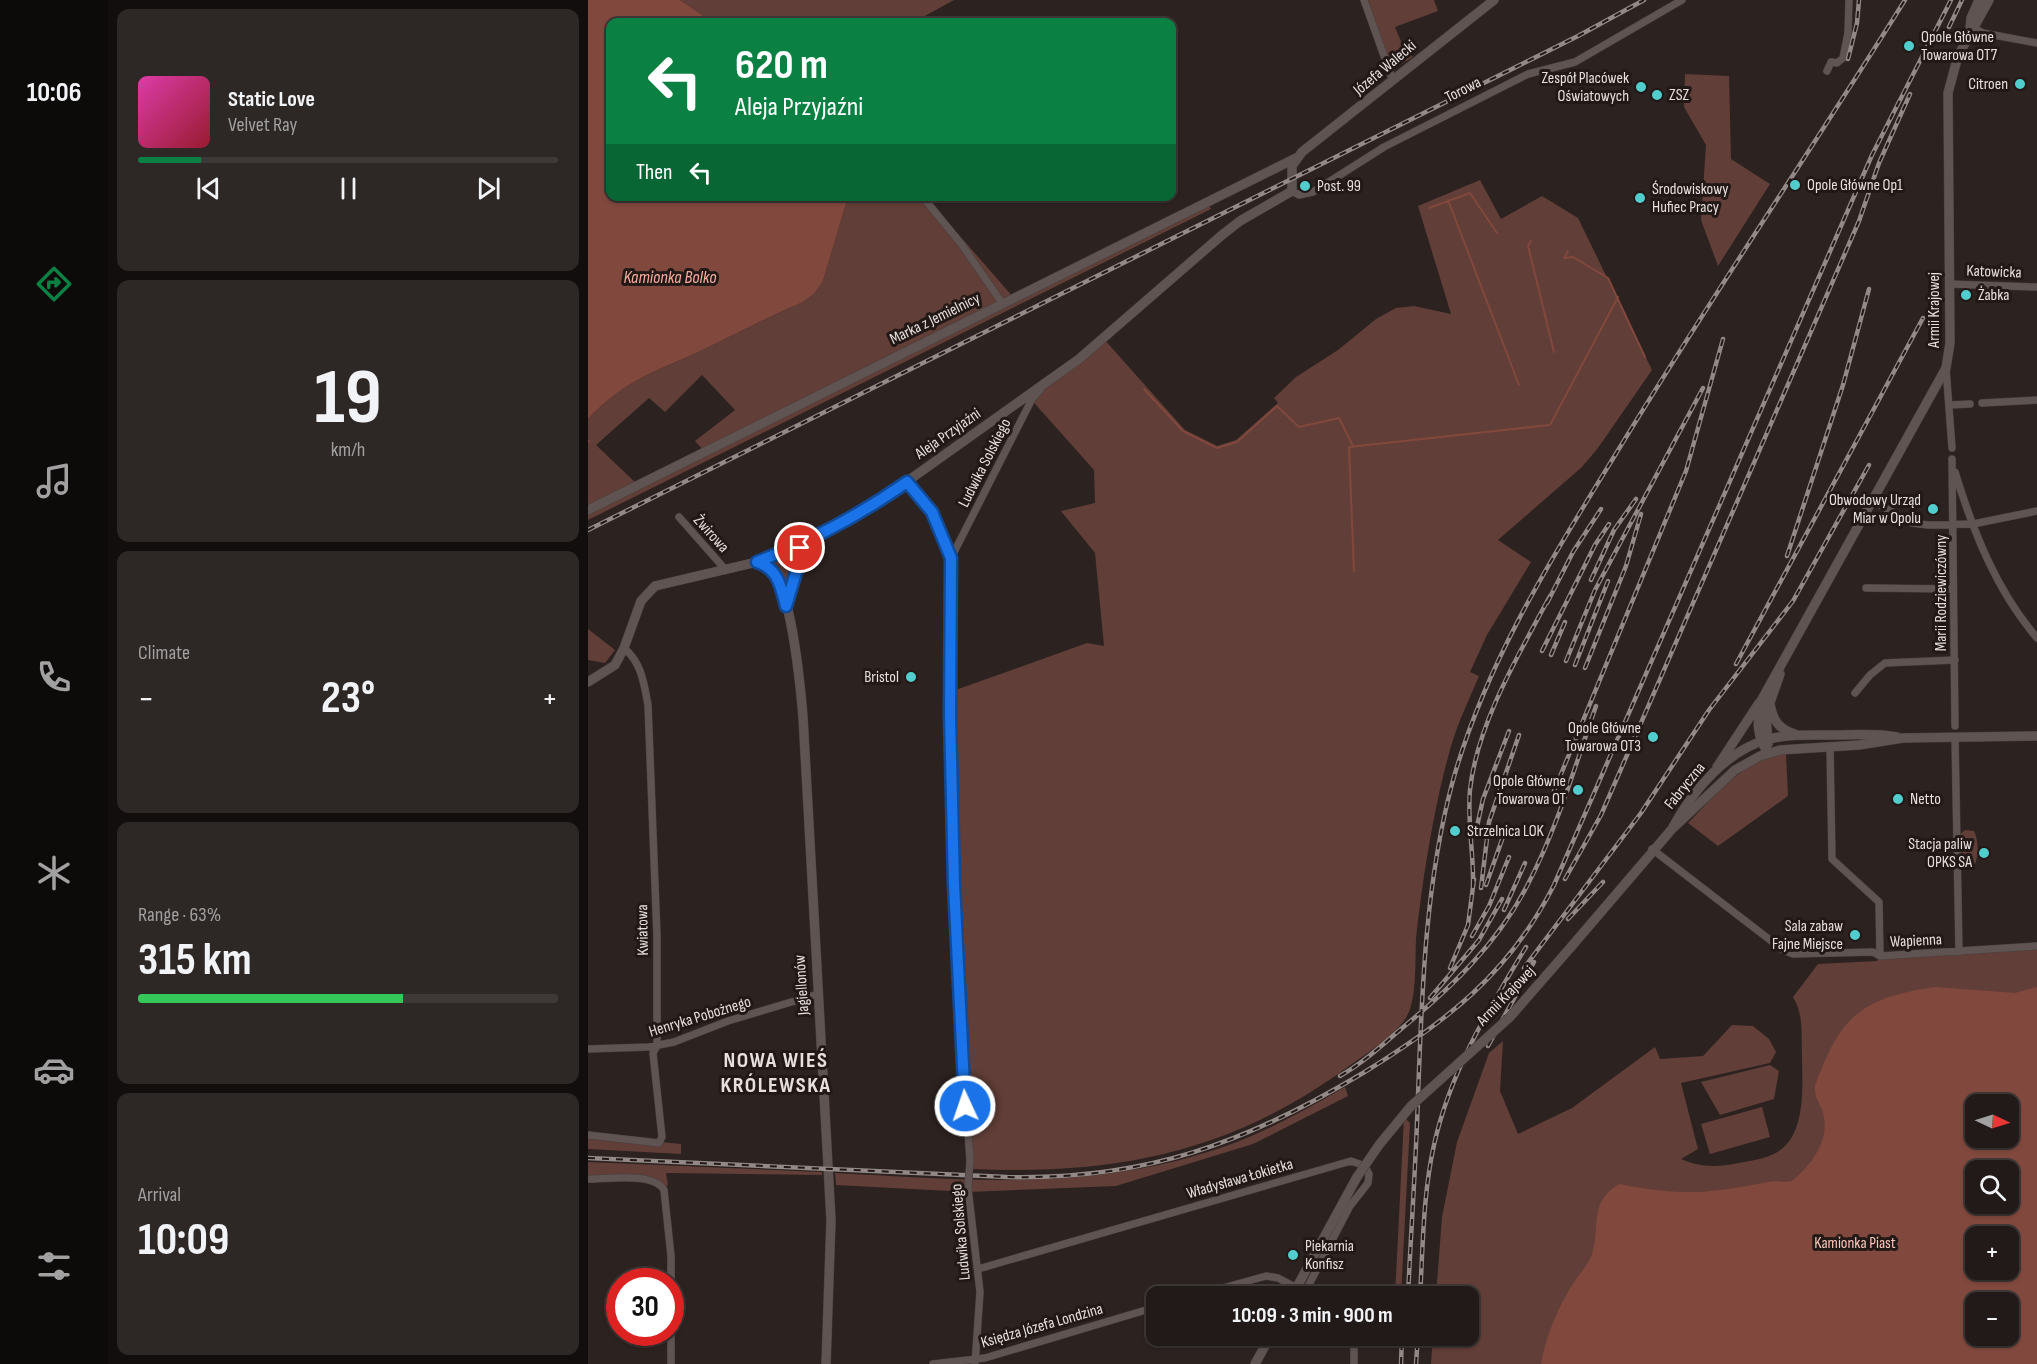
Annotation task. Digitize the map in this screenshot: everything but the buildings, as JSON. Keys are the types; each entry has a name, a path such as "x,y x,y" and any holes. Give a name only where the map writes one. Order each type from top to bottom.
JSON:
{"street":[{"path":"1364,0 1393,81"},
{"name":"Józefa Walecki","path":"1296,158 1494,0"},
{"name":"Torowa","path":"1292,191 1299,195 1313,192 1384,147 1528,74 1575,62 1682,0"},
{"path":"1827,71 1831,62 1842,61 1845,53 1849,0"},
{"path":"1979,0 1971,18 1972,32 2037,43"},
{"name":"Armii Krajowej","path":"1764,740 1757,725 1785,660 1946,368 1950,343 1948,93 1952,72 1989,0"},
{"path":"1292,191 1291,170 1296,158"},
{"name":"Marka z Jemielnicy","path":"588,510 1296,158"},
{"name":"Aleja Przyjaźni","path":"588,682 615,664 624,648 638,606 651,589 666,582 757,562 799,546 867,510 1079,360 1231,228 1292,191"},
{"path":"926,201 962,245 1002,303"},
{"name":"Katowicka","path":"1949,284 2037,287"},
{"path":"1946,368 1952,448"},
{"name":"Ludwika Solskiego","path":"951,558 1032,399 1046,383"},
{"path":"1982,403 2037,400"},
{"path":"1950,405 1970,404"},
{"name":"Marii Rodziewiczówny","path":"1955,726 1952,461 1973,524"},
{"name":"Ludwika Solskiego","path":"907,482 932,512 951,558 950,715 957,975 970,1161 968,1188 980,1302 975,1361"},
{"path":"1873,501 1912,523 1928,525 1973,524 2037,511"},
{"name":"Żwirowa","path":"679,517 724,568"},
{"path":"1973,524 2002,589 2037,638"},
{"name":"Jagiellonów","path":"786,606 800,559 799,546"},
{"name":"Jagiellonów","path":"757,562 767,565 776,575 786,606 799,677 803,717 831,1220 826,1364"},
{"path":"1866,588 1953,589"},
{"name":"Kwiatowa","path":"588,1135 659,1143 662,1137 652,1053 657,1046 657,936 648,705 640,669 634,656 624,648"},
{"path":"1855,693 1870,675 1885,663 1955,660"},
{"path":"1766,702 1779,727 1800,735"},
{"path":"1713,774 1766,702"},
{"name":"Fabryczna","path":"1672,829 1680,813 1713,774 1736,754 1764,740 1800,735 1883,735 1903,738"},
{"name":"Fabryczna","path":"1672,829 1735,770 1768,753 1903,738 2037,736"},
{"path":"1955,738 1959,952"},
{"path":"1764,740 1768,753"},
{"name":"Wapienna","path":"1830,747 1832,859 1879,902 1880,956 2037,945"},
{"name":"Armii Krajowej","path":"1301,1286 1357,1177 1379,1145 1411,1106 1510,1017 1652,849 1672,829"},
{"path":"1652,849 1787,952 1797,954 1873,952 1880,956"},
{"name":"Henryka Pobożnego","path":"588,1049 657,1046 818,994"},
{"name":"Władysława Łokietka","path":"978,1269 1351,1161 1361,1163 1370,1174 1368,1183 1350,1206 1301,1286"},
{"path":"588,1179 648,1179 658,1183 664,1190 671,1256 671,1364"},
{"path":"1230,1286 1266,1276 1278,1278 1288,1286"},
{"name":"Księdza Józefa Londzina","path":"933,1364 975,1361 1146,1310"},
{"path":"1255,1364 1265,1346"},
{"path":"1354,1346 1354,1364"}],"green space":[{"path":"680,0 954,0 921,18 707,18"},
{"path":"1368,0 1434,0 1438,11 1395,27 1402,44 1413,57 1395,68 1393,73"},
{"path":"1685,74 1729,76 1731,159 1770,184 1718,266 1701,220 1706,145 1684,107"},
{"path":"1480,180 1501,219 1542,196 1578,218 1652,370 1598,448 1582,467 1498,540 1531,562 1487,635 1470,672 1479,676 1455,734 1439,793 1424,876 1416,939 1414,989 1407,1016 1381,1043 1305,1096 1260,1120 1216,1138 1170,1152 1123,1162 1075,1168 972,1169 973,1156 966,1120 950,692 1087,643 1104,646 1095,553 1061,511 1095,503 1094,470 1028,396 1103,338 1185,430 1217,446 1236,440 1278,403 1274,398 1296,377 1338,350 1376,319 1396,308 1414,306 1451,314 1418,206"},
{"path":"847,201 929,201 1013,297 1206,201 1211,209 588,520 588,419 617,393 645,376 801,303 814,294 823,281","holes":["702,375 735,410 695,441 703,450 638,485 596,445 649,398 665,412"]},
{"path":"799,546 786,606 782,590 763,563"},
{"path":"588,629 615,650 605,663 588,660"},
{"path":"1786,754 1788,796 1718,846 1688,823 1720,790 1744,770 1771,757"},
{"path":"1965,830 1974,831 1977,840 1976,862 1970,869 1957,862 1957,837"},
{"name":"Kamionka Piast","path":"2037,946 2037,1364 1431,1364 1432,1346 1479,1346 1479,1286 1437,1286 1442,1217 1457,1142 1489,1053 1503,1041 1500,1091 1518,1134 1572,1108 1655,1047 1660,1059 1703,1056 1732,1025 1753,1026 1769,1039 1776,1052 1770,1063 1681,1083 1698,1149 1681,1159 1696,1164 1717,1166 1760,1159 1774,1154 1788,1143 1799,1120 1802,1093 1802,1032 1799,1011 1793,997 1818,964 1877,961 1880,956"},
{"path":"1770,1065 1779,1071 1774,1099 1720,1115 1701,1082"},
{"path":"1345,1087 1348,1096 1253,1144 1116,1186 968,1192 836,1185 835,1173 1030,1180 1126,1171 1174,1161 1255,1135"},
{"path":"1762,1107 1770,1137 1710,1154 1701,1124"},
{"path":"1404,1117 1410,1123 1402,1286 1396,1286"},
{"path":"588,1135 681,1144 681,1154 588,1149"},
{"path":"588,1162 822,1172 822,1175 666,1173 668,1185 663,1188 653,1180 588,1179"}],"water":[{"name":"Kamionka Bolko","path":"588,0 680,0 707,18 606,18 606,201 847,201 823,281 814,294 801,303 645,376 617,393 588,419"},
{"name":"Kamionka Piast","path":"1935,987 2015,993 2037,987 2037,1364 1541,1364 1549,1332 1558,1311 1592,1254 1599,1207 1609,1191 1619,1184 1677,1192 1694,1192 1728,1189 1771,1181 1792,1181 1817,1153 1824,1135 1824,1117 1815,1086 1834,1043 1844,1027 1857,1014 1889,997"}],"waterway":[{"path":"1429,208 1470,193 1497,233"},
{"path":"1448,200 1519,385"},
{"path":"1531,241 1528,246 1554,352"},
{"path":"1568,251 1564,258 1573,257 1608,278 1645,357"},
{"path":"1354,571 1349,447 1550,425 1618,297"},
{"path":"1144,389 1183,431 1217,448 1237,442 1277,406 1299,427 1339,418 1353,446"}],"railway":[{"path":"588,530 1578,36 1644,0"},
{"path":"1848,59 1857,23 1859,0"},
{"path":"1409,1286 1423,978 1430,900 1443,822 1466,739 1522,612 1568,532 1688,338 1905,0"},
{"path":"588,1158 1007,1177 1104,1172 1149,1164 1193,1152 1277,1119 1363,1073 1422,1035 1448,1015 1496,970 1517,945 1554,885 1872,155 1951,0"},
{"path":"1949,27 1962,0"},
{"path":"1565,879 1601,815 1859,221 1879,163 1910,94"},
{"path":"1787,556 1843,385 1869,289"},
{"path":"1736,664 1923,318"},
{"path":"1554,791 1686,471 1723,339"},
{"path":"1566,661 1595,590 1703,388"},
{"path":"1524,968 1641,813 1709,710 1793,601 1869,465"},
{"path":"1591,580 1614,530 1636,499"},
{"path":"1547,603 1573,552 1601,509"},
{"path":"1585,668 1626,566 1641,514"},
{"path":"1542,651 1595,545 1609,524"},
{"path":"1575,665 1608,581"},
{"path":"1473,886 1469,802 1474,765 1481,740 1501,690 1550,596"},
{"path":"1551,655 1565,622"},
{"path":"1340,1076 1372,1054 1438,998 1472,964 1502,927 1538,864 1565,797 1596,706"},
{"path":"1476,831 1483,799 1509,731"},
{"path":"1481,888 1489,822 1519,735"},
{"path":"1486,885 1504,834"},
{"path":"1472,936 1489,906 1509,857"},
{"path":"1504,910 1525,863"},
{"path":"1450,968 1468,925 1474,879"},
{"path":"1568,919 1603,882"},
{"path":"1430,998 1479,940 1502,899"},
{"path":"1421,1286 1428,1182 1441,1118 1472,1042 1526,947"},
{"path":"1488,1046 1534,962"},
{"path":"1401,1364 1402,1346"},
{"path":"1416,1364 1417,1346"}],"place":[{"name":"Opole Główne Towarowa OT7","path":"1909,46"},
{"name":"Citroen","path":"2020,84"},
{"name":"Zespół Placówek Oświatowych","path":"1641,87"},
{"name":"ZSZ","path":"1657,95"},
{"name":"Opole Główne Op1","path":"1795,185"},
{"name":"Post. 99","path":"1305,186"},
{"name":"Środowiskowy Hufiec Pracy","path":"1640,198"},
{"name":"Żabka","path":"1966,295"},
{"name":"Obwodowy Urząd Miar w Opolu","path":"1933,509"},
{"name":"Bristol","path":"911,677"},
{"name":"Opole Główne Towarowa OT3","path":"1653,737"},
{"name":"Opole Główne Towarowa OT","path":"1578,790"},
{"name":"Netto","path":"1898,799"},
{"name":"Strzelnica LOK","path":"1455,831"},
{"name":"Stacja paliw OPKS SA","path":"1984,853"},
{"name":"Sala zabaw Fajne Miejsce","path":"1855,935"},
{"name":"Piekarnia Konfisz","path":"1293,1255"}],"district":[{"name":"NOWA WIEŚ KRÓLEWSKA","path":"776,1072"}],"route":[{"path":"800,548 800,559 786,606 773,570 757,562 799,546 867,510 907,482 932,512 951,558 949,578 950,715 954,884 965,1106"}]}
